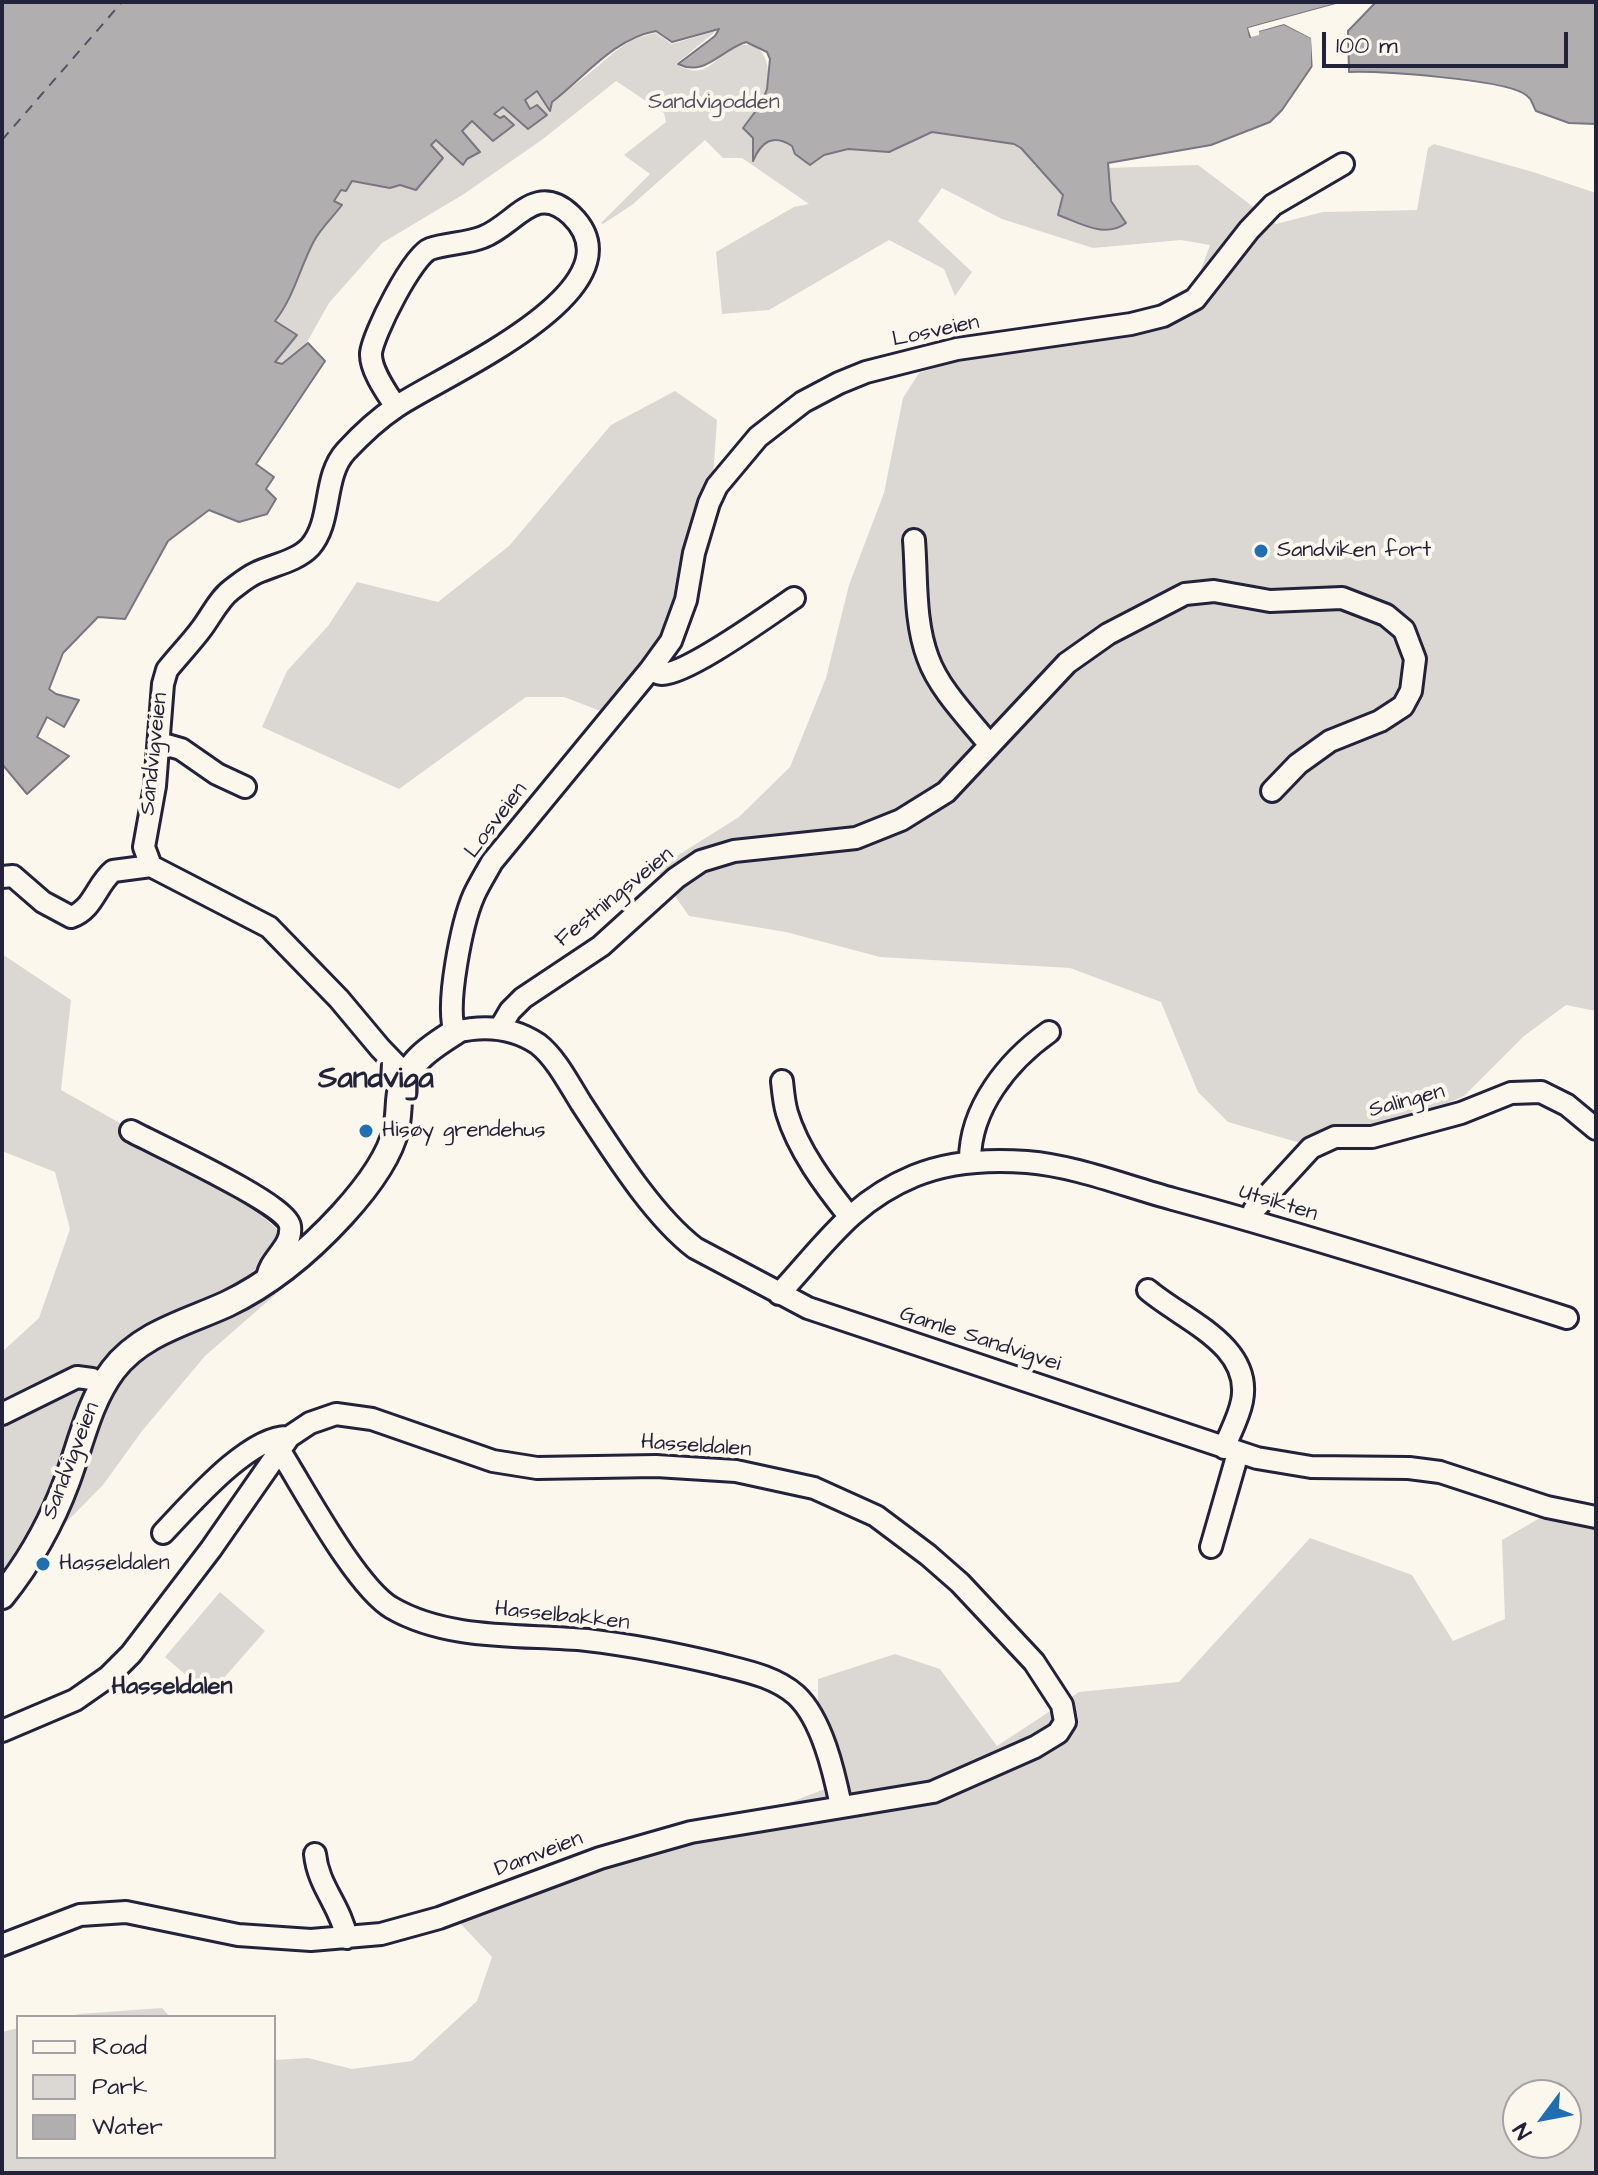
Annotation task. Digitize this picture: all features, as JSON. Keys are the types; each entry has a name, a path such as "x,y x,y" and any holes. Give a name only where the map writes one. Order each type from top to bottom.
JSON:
{"main road":[{"path":"406,1075 425,1052 455,1032"},
{"name":"Sandvigveien","path":"2,1596 24,1569 47,1527 102,1386 117,1366 147,1340 229,1303 267,1281 311,1247 343,1214 375,1172 396,1130 400,1091 406,1075"}],"street":[{"name":"Losveien","path":"455,1032 451,1022 452,1000 464,922 474,895 492,862 671,641 686,600 694,553 709,503 717,486 758,437 803,402 866,372 957,349 1131,324 1163,316 1195,299 1249,230 1273,205 1343,164"},
{"name":"Sandvigveien","path":"151,866 144,847 160,743 163,684 167,670 227,593 253,575 290,560 310,547 320,530 331,480 343,454 396,407 519,336 563,298 585,266 590,249 588,238 559,204 544,201 522,210 485,237 428,249 413,264 385,316 371,354 380,383 396,407"},
{"path":"914,540 921,636 929,661 952,698 989,744"},
{"name":"Festningsveien","path":"500,1028 510,1011 523,998 601,946 676,878 701,861 734,851 856,838 901,820 946,792 1067,663 1108,634 1185,594 1214,591 1270,601 1342,598 1386,615 1404,630 1415,659 1411,691 1403,706 1380,721 1330,741 1298,764 1272,791"},
{"path":"650,670 662,674 677,670 722,646 794,598"},
{"path":"160,743 181,749 217,774 245,787"},
{"path":"2,877 13,876 43,902 71,917 86,909 113,871 151,866 269,927 339,999 406,1075"},
{"name":"Gamle Sandvigvei","path":"455,1032 500,1028 542,1047 678,1235 695,1248 808,1308 1231,1450 1283,1464 1409,1468 1440,1472 1547,1507 1596,1517"},
{"path":"970,1160 976,1120 989,1096 1013,1063 1049,1032"},
{"path":"782,1081 786,1111 795,1132 831,1193 849,1216"},
{"name":"Salingen","path":"1251,1219 1254,1210 1311,1148 1335,1137 1372,1137 1461,1113 1511,1093 1541,1092 1567,1105 1596,1129"},
{"path":"131,1131 258,1197 284,1214 290,1223 290,1239 267,1272 267,1281"},
{"name":"Utsikten","path":"779,1294 849,1216 879,1194 915,1175 970,1160 1029,1162 1066,1168 1251,1219 1567,1318"},
{"path":"1148,1290 1204,1330 1234,1356 1241,1369 1243,1400 1211,1547"},
{"path":"2,1414 77,1377 92,1379 102,1386"},
{"name":"Hasseldalen","path":"2,1731 75,1700 108,1677 131,1654 284,1444 310,1423 336,1414 372,1419 493,1461 537,1468 656,1466 736,1471 814,1488 876,1516 950,1574 1007,1631 1041,1671 1062,1705"},
{"path":"163,1533 204,1489 245,1454 278,1436 284,1444"},
{"name":"Hasselbakken","path":"284,1444 360,1578 389,1606 423,1623 459,1630 590,1641 765,1676 795,1695 813,1717 835,1776 841,1806"},
{"name":"Damveien","path":"2,1945 80,1915 126,1912 238,1935 311,1940 381,1934 439,1918 600,1858 691,1832 933,1792 1004,1763 1058,1733 1065,1722 1062,1705"},
{"path":"315,1854 317,1872 342,1916 347,1938"}],"green space":[{"name":"Sandvigodden","path":"716,31 676,64 697,70 711,65 737,46 753,46 760,51 768,66 767,86 762,103 743,128 753,138 754,159 761,148 775,139 790,144 813,164 824,155 848,149 889,152 932,132 1014,144 1063,195 1058,215 1099,230 1106,231 1111,201 1107,168 1198,165 1276,224 1323,212 1417,210 1428,148 1434,144 1596,193 1596,1011 1566,1005 1524,1036 1464,1096 1381,1132 1336,1135 1328,1151 1228,1122 1198,1092 1161,1002 1070,968 880,957 786,932 689,916 656,869 739,817 790,767 826,678 849,585 884,493 903,398 919,373 1011,344 1106,328 1195,286 1210,245 1181,240 1093,248 1002,219 942,188 918,221 972,272 955,296 944,269 889,240 769,310 722,314 716,252 794,207 809,204 742,158 723,158 705,140 632,205 601,223 650,174 624,155 666,122 664,113 616,81 543,139 464,194 382,243 329,303 306,344 282,364 274,362 297,335 275,321 292,293 314,241 341,206 333,202 352,180 388,186 397,184 404,180 436,139 462,164 462,131 473,121 493,141 500,119 494,114 503,106 530,125 543,119 530,110 524,101 537,91 550,110 552,102 630,41 656,33 672,44"},
{"path":"675,391 717,420 713,477 667,641 603,712 564,697 526,697 399,789 262,727 287,671 328,626 357,582 438,602 509,546 611,425"},
{"path":"2,954 71,1000 61,1090 227,1183 281,1233 276,1294 205,1356 142,1431 103,1485 36,1553 2,1598 2,1352 39,1318 70,1229 55,1172 2,1151"},
{"path":"1596,1508 1596,2173 2,2173 2,2032 16,2028 16,2159 276,2159 276,2060 308,2058 352,2069 412,2061 477,2001 492,1957 459,1922 420,1931 419,1927 739,1822 830,1787 818,1717 818,1679 895,1654 940,1669 997,1746 1079,1692 1179,1682 1310,1538 1412,1575 1453,1641 1505,1619 1502,1540 1545,1515"},
{"path":"220,1592 265,1631 209,1695 165,1657"},
{"path":"162,2008 168,2015 74,2015"}],"water":[{"path":"2,2 1343,2 1248,28 1250,37 1258,31 1284,24 1312,38 1312,66 1270,122 1211,145 1108,163 1111,201 1126,223 1110,230 1092,228 1058,215 1063,195 1014,144 932,132 889,152 848,149 824,155 810,165 795,154 792,146 773,140 764,144 753,161 753,138 743,128 761,104 767,89 770,59 767,52 746,42 704,65 688,67 678,64 715,36 719,29 672,42 656,31 626,42 552,102 550,111 537,91 525,100 530,109 537,105 547,115 528,129 503,107 494,114 500,118 504,116 514,125 493,141 472,121 462,131 480,152 463,165 436,140 431,145 443,158 416,190 400,185 390,188 352,181 334,201 342,205 314,241 287,302 275,321 297,335 275,362 282,364 308,343 325,361 256,464 274,477 266,489 276,499 267,514 239,522 209,510 168,541 125,619 98,617 63,653 49,689 79,700 64,727 47,717 37,737 69,756 27,794 2,764"},
{"path":"1376,2 1596,2 1596,124 1569,123 1536,111 1530,99 1510,88 1465,80 1349,72 1348,31"}],"pier":[{"path":"1347,2 1344,6 1288,21 1315,36 1316,66 1313,73 1311,38 1284,24 1259,31 1259,35 1251,37 1248,28"}],"ferry route":[{"path":"2,140 122,2"}],"place":[{"name":"Sandviken fort","path":"1261,551"},
{"name":"Hisøy grendehus","path":"366,1131"},
{"name":"Hasseldalen","path":"43,1564"}],"district":[{"name":"Sandviga","path":"376,1081"},
{"name":"Hasseldalen","path":"172,1688"}]}
